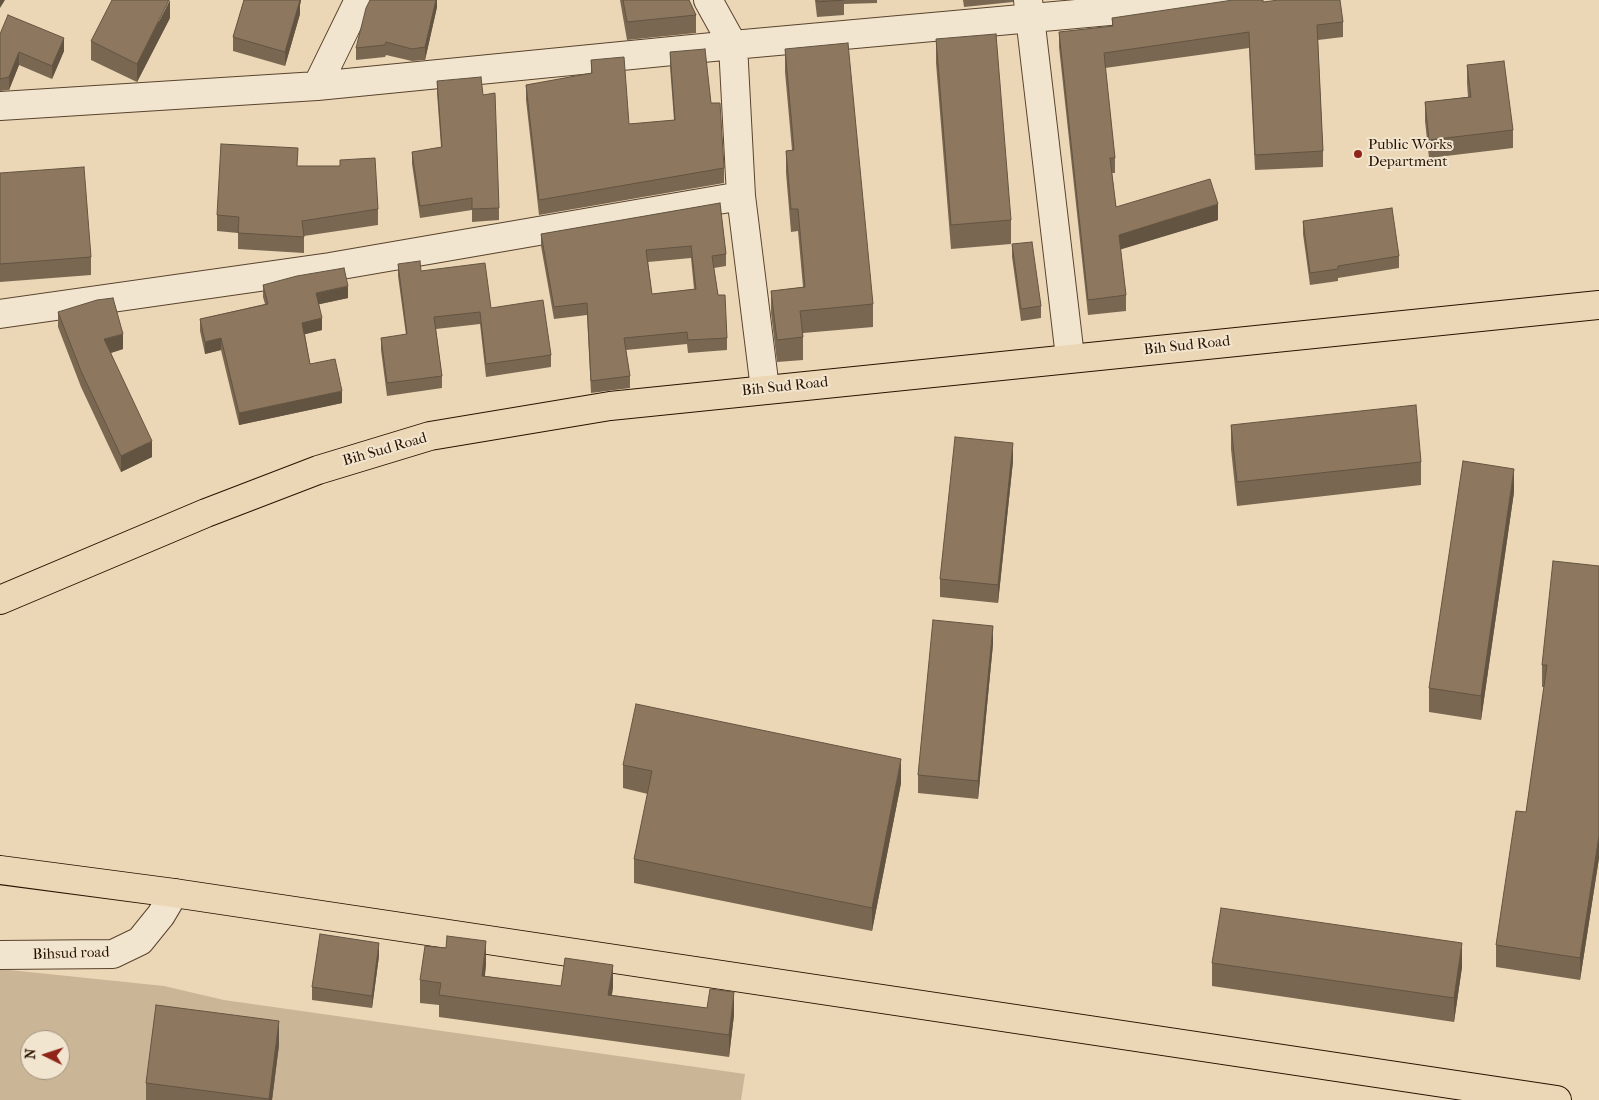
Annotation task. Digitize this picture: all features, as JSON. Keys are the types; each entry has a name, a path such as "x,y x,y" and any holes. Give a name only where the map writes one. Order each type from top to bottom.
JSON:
{"main road":[{"name":"Bih Sud Road","path":"0,600 206,513 318,470 430,436 610,406 1599,304"},
{"path":"1,870 174,893 1557,1100"}],"street":[{"path":"317,86 358,0"},
{"path":"708,0 733,45 740,196 765,390"},
{"path":"0,106 317,86 733,45 1029,9 1231,0"},
{"path":"1029,9 1070,358"},
{"path":"0,314 330,267 740,196"},
{"name":"Bihsud road","path":"0,955 112,954 140,941 161,915 174,893"}],"shaded area":[{"path":"0,969 164,986 224,1000 745,1074 741,1100 0,1100"}],"building":[{"path":"112,0 169,0 137,64 91,41"},
{"path":"244,0 300,0 285,52 233,37"},
{"path":"370,0 436,0 425,47 412,49 386,42 385,45 356,48 366,8"},
{"path":"623,0 689,0 696,15 627,22"},
{"path":"816,0 844,0 817,2"},
{"path":"1233,0 1263,0 1263,2 1279,0 1340,0 1343,22 1317,25 1323,151 1255,155 1249,32 1104,53 1115,158 1110,158 1116,207 1210,179 1218,204 1119,235 1126,295 1088,300 1059,32 1113,26 1112,18"},
{"path":"8,15 64,38 52,66 19,52 9,77 0,79 0,34"},
{"path":"996,34 1011,220 951,225 936,39"},
{"path":"848,43 873,304 800,311 803,337 777,340 771,291 805,287 798,209 791,209 786,151 794,150 785,49"},
{"path":"705,49 711,103 720,103 724,168 539,200 526,85 592,73 591,60 624,57 629,124 675,120 670,52"},
{"path":"1504,61 1513,130 1429,140 1425,102 1471,97 1467,65"},
{"path":"481,77 483,95 495,93 499,208 472,209 472,198 420,206 412,152 442,147 437,81"},
{"path":"221,144 298,148 297,166 340,166 340,160 375,158 378,209 302,221 304,237 238,233 239,217 217,215"},
{"path":"84,167 91,257 0,264 0,173"},
{"path":"720,203 726,254 712,256 718,295 725,295 727,338 688,340 687,332 624,338 630,376 591,381 587,303 554,307 541,234","holes":["691,246 696,289 652,294 646,250"]},
{"path":"1392,208 1399,256 1338,266 1338,269 1310,273 1303,221"},
{"path":"1032,242 1041,306 1021,309 1012,244"},
{"path":"420,261 421,271 485,263 491,308 543,300 551,355 486,364 480,312 434,317 442,376 387,383 381,338 407,334 398,264"},
{"path":"344,268 348,286 316,293 322,318 302,323 310,364 335,359 342,391 239,413 221,338 205,342 200,319 268,304 263,285 297,276"},
{"path":"113,298 123,334 104,339 152,441 121,456 81,371 58,312 97,300"},
{"path":"1416,405 1421,462 1237,482 1231,425"},
{"path":"955,437 1013,443 998,585 940,579"},
{"path":"1463,461 1514,469 1481,696 1429,688"},
{"path":"1553,561 1599,566 1599,836 1580,958 1496,945 1516,811 1526,812 1547,665 1542,665"},
{"path":"933,620 993,626 978,781 918,775"},
{"path":"636,704 901,759 872,908 634,859 652,771 623,765"},
{"path":"1221,908 1462,943 1454,998 1212,963"},
{"path":"320,934 379,943 372,996 312,987"},
{"path":"447,936 486,941 482,976 561,986 565,958 613,965 608,995 707,1008 710,989 734,992 729,1035 439,995 441,983 420,980 425,946 446,948"},
{"path":"156,1005 279,1021 269,1099 146,1083"}],"place":[{"name":"Public Works Department","path":"1358,154"}]}
